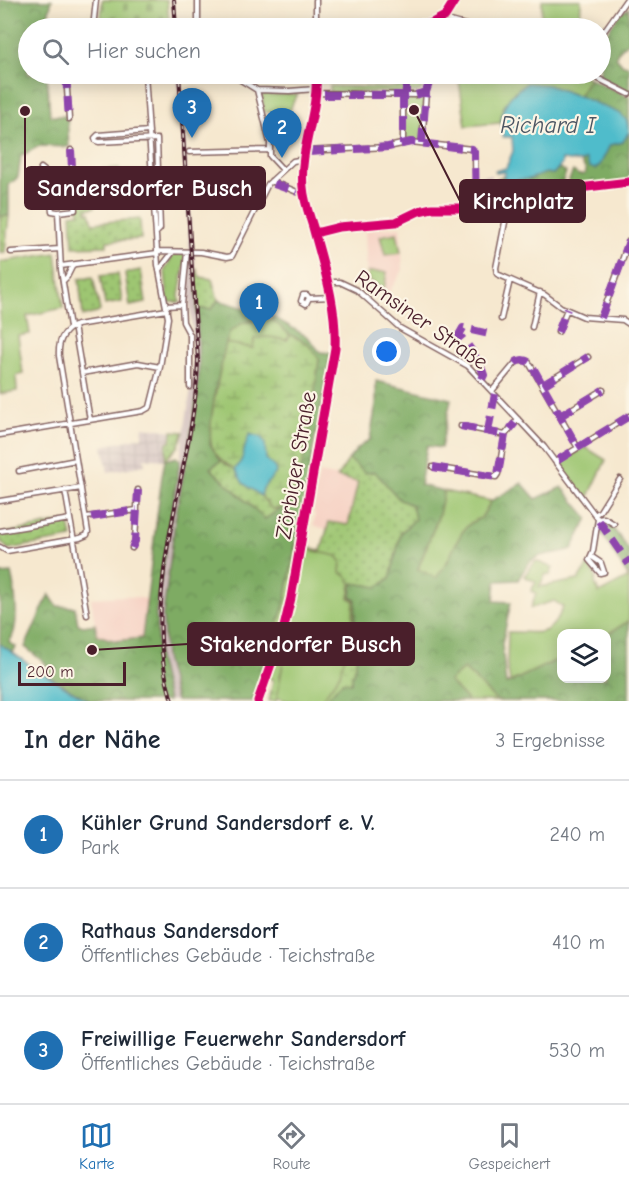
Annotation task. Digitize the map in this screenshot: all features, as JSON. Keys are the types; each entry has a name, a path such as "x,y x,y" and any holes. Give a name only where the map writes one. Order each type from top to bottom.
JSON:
{"street":[{"path":"94,18 96,0"},
{"path":"198,0 198,18"},
{"path":"313,18 316,0"},
{"path":"442,18 455,0"},
{"path":"611,21 626,0"},
{"path":"67,84 69,119"},
{"path":"0,435 148,409 160,367 168,323 157,252 156,233 160,229 152,173 146,84"},
{"path":"247,84 257,90 289,92 404,94 426,92"},
{"name":"Zörbiger Straße","path":"258,701 286,618 297,568 333,361 335,328 332,297 303,192 304,151 316,84"},
{"path":"403,144 405,84"},
{"path":"423,143 426,92 429,84"},
{"path":"609,84 629,94"},
{"path":"257,90 270,156 283,170"},
{"path":"149,131 98,135 95,138 99,142 157,139 160,199 156,201"},
{"path":"304,151 423,143 472,149 475,154 476,210"},
{"path":"41,168 47,173 50,209 58,212 75,210 71,150"},
{"path":"189,152 270,150"},
{"path":"61,266 157,252 232,256 266,187 293,161 304,159"},
{"path":"152,173 159,173"},
{"path":"271,181 297,192"},
{"path":"315,233 341,227 396,222 429,209 470,208 489,212 546,192 629,182"},
{"path":"508,206 496,270 499,275 540,292 567,309 586,317 623,320 629,324"},
{"path":"58,212 63,280 90,420"},
{"path":"601,318 627,255 629,241"},
{"path":"11,252 60,249"},
{"path":"159,270 173,252"},
{"path":"189,252 182,305 183,322 190,335 190,387"},
{"path":"63,280 73,265"},
{"path":"501,319 510,280"},
{"name":"Ramsiner Straße","path":"329,282 338,282 357,290 400,328 465,363 555,462 596,517"},
{"path":"532,327 540,292"},
{"path":"309,298 332,297"},
{"path":"0,547 7,551 87,536 86,517 58,351 60,340 72,327 182,305"},
{"path":"558,332 567,309"},
{"path":"578,448 543,385 588,357"},
{"name":"Ramsiner Straße","path":"492,391 517,361 528,361 543,385"},
{"path":"82,372 138,363 160,367"},
{"path":"560,416 603,390"},
{"path":"555,462 629,416"},
{"path":"433,467 496,477 505,435 518,419"},
{"path":"461,426 505,435"},
{"path":"19,471 76,460"},
{"path":"592,557 596,517 620,479"},
{"path":"0,501 81,488"},
{"path":"65,490 87,615"},
{"path":"132,548 135,541 138,490"},
{"path":"86,517 137,510"},
{"path":"596,517 604,518 614,524"},
{"path":"0,531 70,519"}],"shaded area":[{"path":"178,84 182,84 193,255 195,255 199,374 165,594 163,631 165,658 176,701 168,701 158,658 156,612 191,389 194,352 189,291 190,256"},
{"path":"491,175 492,208 480,207 478,176"},
{"path":"400,227 403,270 389,292 367,281 365,230"},
{"path":"143,427 172,431 171,442 167,442 165,460 144,458 145,465 108,472 103,446 142,437"},
{"path":"319,473 357,480 347,534 313,526 314,500"},
{"path":"125,596 147,599 142,638 116,641 97,635 91,598"}],"green space":[{"path":"0,0 52,0 48,18 18,18 18,84 48,84 50,116 67,116 69,147 39,146 21,156 18,177 9,185 9,216 0,216"},
{"path":"102,0 167,0 169,18 101,18"},
{"path":"542,0 581,0 580,18 541,18"},
{"path":"629,8 629,41 616,57 623,65 629,66 629,92 611,83 611,26 620,13"},
{"path":"425,84 420,91 416,92 330,92 330,86 386,88"},
{"path":"460,84 585,84 578,96 548,85 515,91 503,108 500,123 466,126"},
{"path":"585,84 602,84 629,97 629,127 621,114 578,96"},
{"path":"268,92 270,95 298,94 284,128 279,127 275,112 264,112 262,96"},
{"path":"406,96 425,97 422,141 403,140"},
{"path":"629,132 629,181 569,187 573,171 579,175 585,174 586,170 581,162 583,159 600,165 610,145 623,142"},
{"path":"119,168 120,171 148,171 149,188 96,193 95,207 87,209 87,213 90,212 93,223 140,219 141,239 107,241 107,246 73,247 71,214 79,213 76,182 97,180 96,170"},
{"path":"559,168 566,172 561,188 492,208 491,190 496,179 503,176 507,180 529,179 546,173 553,174"},
{"path":"0,216 9,216 5,252 0,253"},
{"path":"397,233 401,253 385,255 380,236"},
{"path":"56,253 63,308 27,316 30,334 18,336 23,374 16,376 17,391 0,394 0,262"},
{"path":"173,255 186,255 186,258 179,295 180,302 168,302 165,270"},
{"path":"196,268 200,277 212,279 218,300 213,309 197,309"},
{"path":"141,270 146,303 130,306 125,273"},
{"path":"368,272 387,272 384,289 368,280"},
{"path":"118,274 122,302 105,305 100,276"},
{"path":"93,277 100,311 83,316 79,279"},
{"path":"218,300 261,313 260,319 243,323 230,332 215,391 210,444 221,461 210,468 265,519 281,509 299,473 307,443 319,359 307,343 290,335 271,319 272,316 308,337 320,352 331,353 285,602 253,701 176,701 165,658 163,616 175,521 199,374 197,309 212,309"},
{"path":"271,319 290,335 287,340 270,337 254,339 253,348 226,343 230,332 243,323"},
{"path":"290,335 307,343 319,359 303,460 290,496 281,509 272,509 261,496 275,468 266,459 242,459 240,465 235,469 227,465 212,446 211,426 226,343 253,348 254,339 267,337 287,340"},
{"path":"376,381 451,399 441,448 427,446 420,485 444,491 439,515 418,569 447,563 464,530 481,518 491,501 522,483 536,499 562,487 588,518 572,549 535,558 518,580 496,581 494,601 511,602 502,644 506,684 557,660 557,683 611,683 611,632 629,621 629,701 497,701 464,669 449,681 468,701 325,701 342,682 351,683 361,639 354,637 356,600 351,597 353,583 377,587 390,579 401,533 415,519 412,505 400,500 375,472 365,473 349,459 370,439 376,404"},
{"path":"172,431 184,432 178,447 165,460 167,442 171,442"},
{"path":"585,447 606,460 587,500 559,463"},
{"path":"176,457 180,460 156,612 158,658 168,701 89,701 45,674 46,664 25,647 49,594 57,606 75,607 78,624 83,626 95,624 97,635 116,641 142,638 162,475 165,460"},
{"path":"349,459 356,465 372,470 380,476 395,494 412,505 416,519 401,533 390,579 377,587 353,583 351,597 356,600 354,636 361,639 351,684 342,682 325,701 321,701 340,674 349,598 347,577 340,572 341,561 305,550 277,698 276,701 269,701 273,680 260,673 285,602 296,544 305,549 306,546 321,551 329,522 348,525 358,482 337,477"},
{"path":"220,460 235,469 243,483 261,496 272,509 281,509 266,520 210,468"},
{"path":"444,491 491,501 481,518 464,530 436,578 418,569 439,515"},
{"path":"602,521 609,523 629,550 629,578 599,529"},
{"path":"63,522 63,524 69,524 72,538 8,549 1,542 0,534"},
{"path":"305,549 337,556 341,561 340,572 351,583 349,598 354,600 352,628 340,674 321,701 288,701 277,698"},
{"path":"536,561 553,568 550,575 546,574 539,587 578,580 588,565 596,577 595,583 599,593 629,577 629,621 611,632 611,629 557,629 557,660 510,682 507,665 508,632 535,633 548,630 558,618 563,607 554,601 531,608 536,593 531,591 536,582 524,576"},
{"path":"11,573 16,609 15,628 9,642 16,647 13,653 0,644 0,574"},
{"path":"464,669 497,701 468,701 449,681"}],"water":[{"name":"Richard I","path":"525,84 548,85 581,97 621,114 627,121 629,132 623,142 610,145 600,165 595,169 589,167 586,159 581,162 562,160 562,164 553,174 546,173 529,179 507,180 503,176 505,172 496,173 495,171 506,168 513,151 512,137 503,137 502,120 508,99"},
{"path":"250,434 262,438 265,444 266,459 275,468 276,473 263,488 261,496 243,483 235,469 241,462"},
{"path":"0,644 33,667 32,671 39,674 41,672 89,701 0,701"}],"railway":[{"path":"174,0 175,18"},
{"path":"172,701 163,659 160,616 170,530 195,402 198,360 180,84"}],"marked path":[{"path":"67,84 69,119"},
{"path":"406,84 406,94"},
{"path":"422,143 429,84"},
{"path":"324,95 415,95 426,92"},
{"path":"403,94 403,144"},
{"path":"309,152 388,147 411,142 472,149 475,154 476,210"},
{"path":"71,150 74,205"},
{"path":"274,184 297,192"},
{"path":"601,318 629,241"},
{"path":"558,332 567,309"},
{"path":"482,379 484,375 480,364 459,335 463,328 494,335"},
{"path":"543,385 588,357"},
{"path":"515,363 523,360 531,364 578,448"},
{"path":"560,416 603,390"},
{"path":"488,431 495,394"},
{"path":"558,460 629,416"},
{"path":"433,467 496,477 505,435 515,423"},
{"path":"461,426 505,435"},
{"path":"132,548 135,541 138,490"},
{"path":"91,517 137,510"},
{"path":"599,521 629,564"}],"cycle path":[{"path":"441,18 455,0"},
{"path":"258,701 284,627 291,598 335,348 334,317 329,287 303,187 304,158 315,102 316,84"},
{"path":"315,233 339,227 396,222 419,211 432,208 472,208 484,212 493,211 546,192 629,182"}],"place":[{"name":"Kirchplatz","path":"414,110"},
{"name":"Sandersdorfer Busch","path":"25,111"},
{"name":"Freiwillige Feuerwehr Sandersdorf","path":"192,138"},
{"name":"Rathaus Sandersdorf","path":"282,158"},
{"name":"Kühler Grund Sandersdorf e. V.","path":"259,333"},
{"name":"Stakendorfer Busch","path":"92,650"}]}
